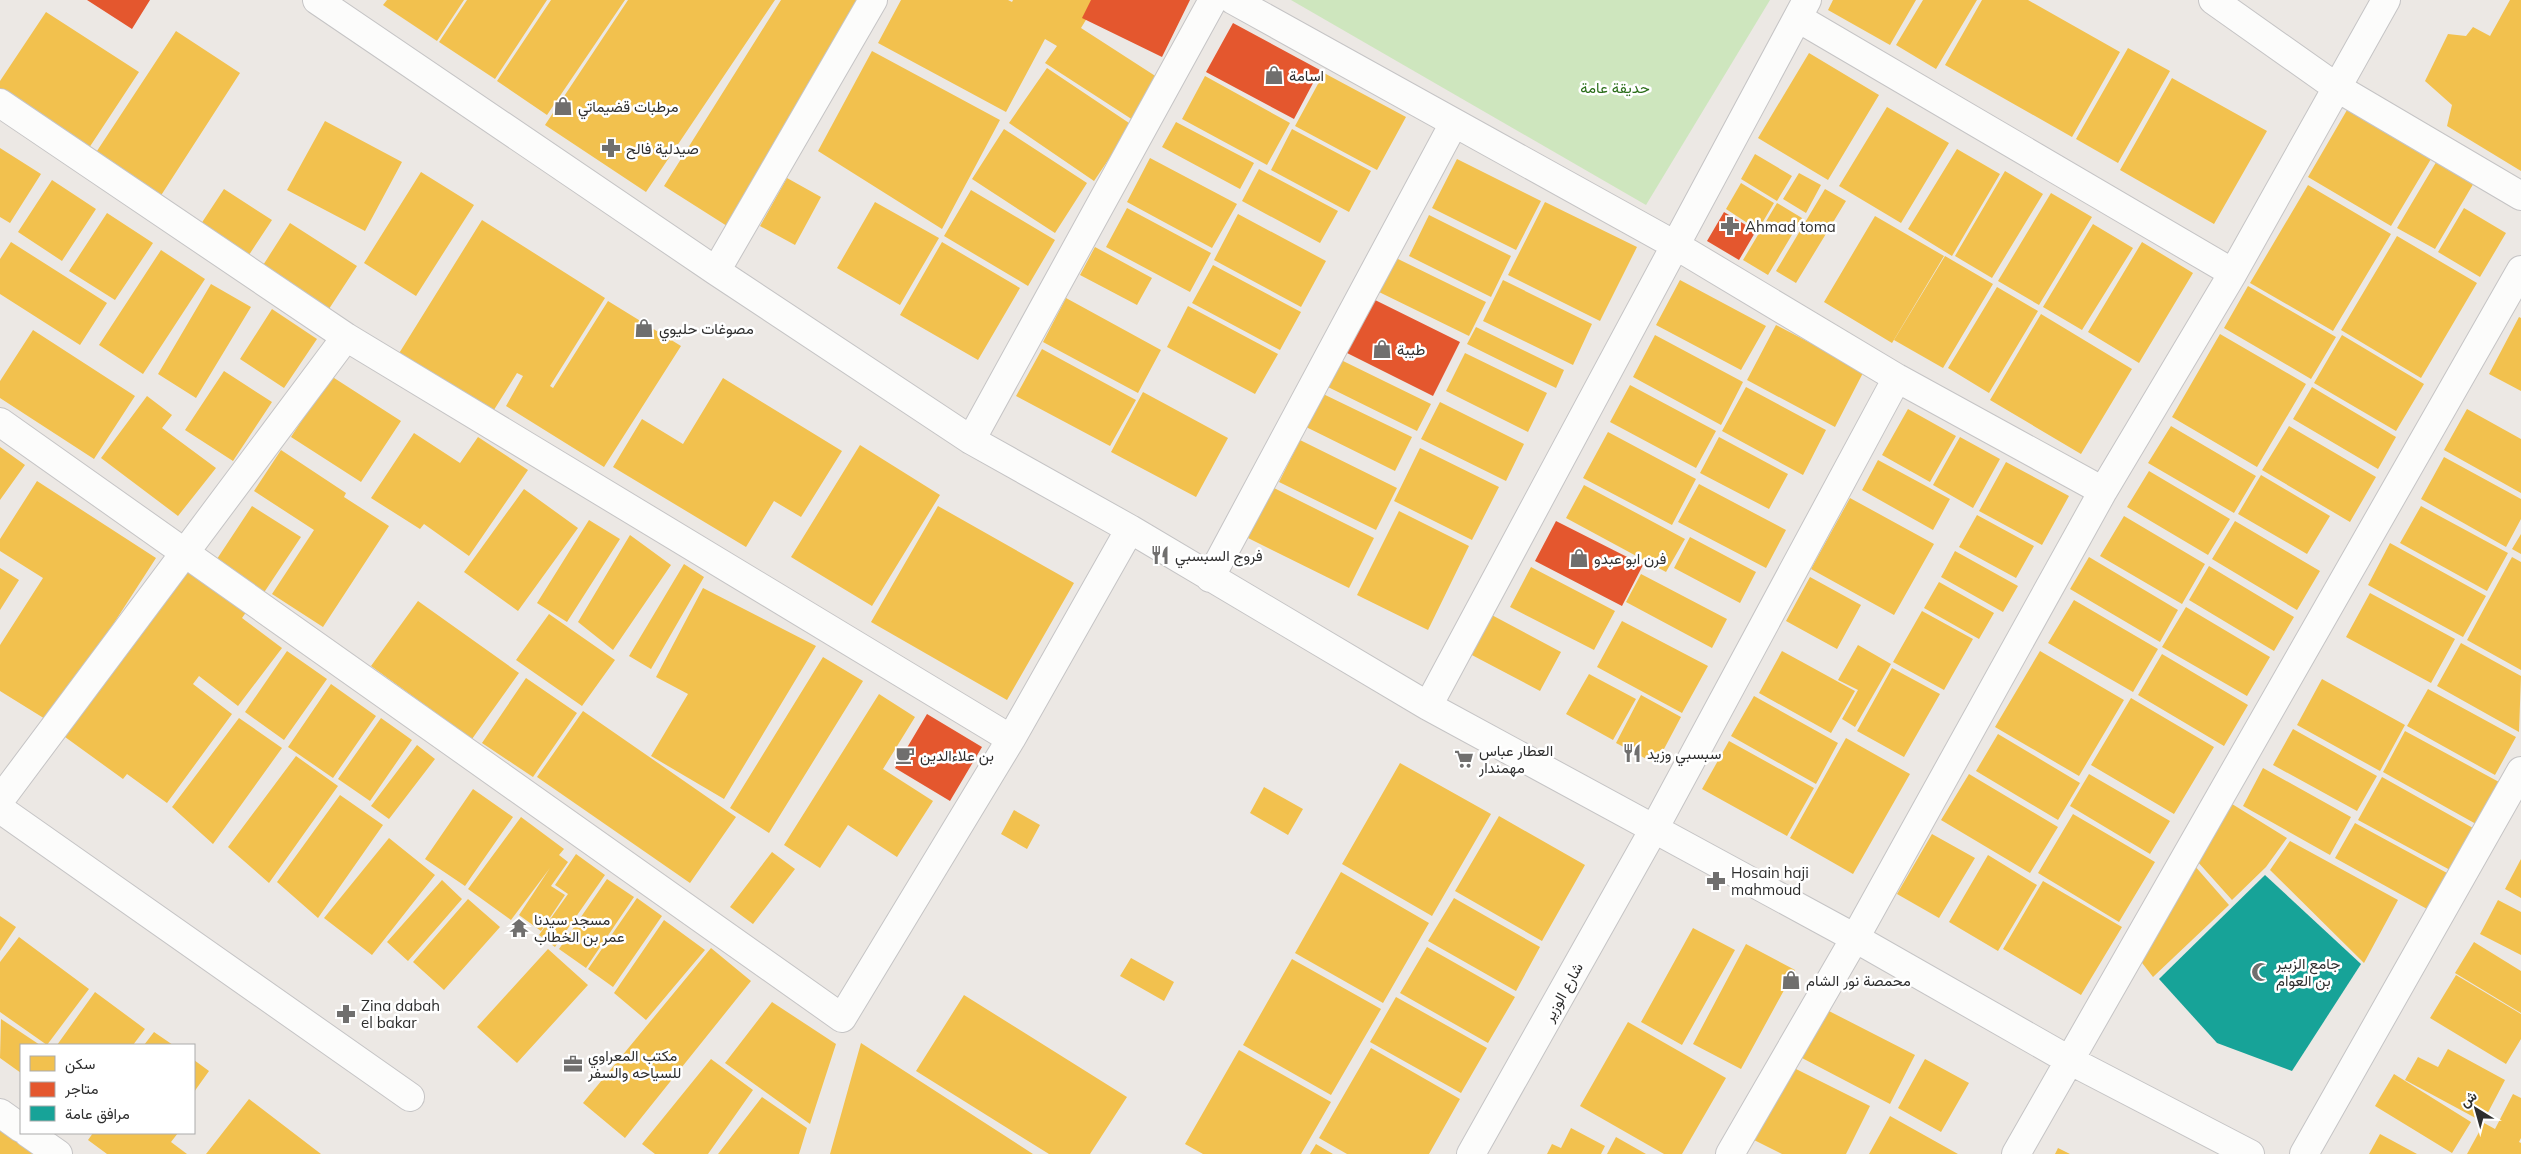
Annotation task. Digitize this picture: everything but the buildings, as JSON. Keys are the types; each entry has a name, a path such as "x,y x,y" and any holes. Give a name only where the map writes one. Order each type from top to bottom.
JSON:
{"street":[{"path":"317,0 716,271 971,440 1130,529 1428,706 1855,938 2069,1060 2250,1154"},
{"path":"716,271 873,0"},
{"path":"971,440 1213,0"},
{"path":"1233,0 1675,245 1897,378 2103,491"},
{"path":"2212,0 2336,87 2521,196"},
{"path":"1730,1154 1855,938 2103,491 2233,273 2386,0"},
{"path":"1428,706 1802,9 2233,273"},
{"path":"0,103 346,337 1011,739"},
{"path":"1210,578 1454,123"},
{"path":"2016,1154 2521,270"},
{"path":"0,800 346,337"},
{"name":"شارع الوزير","path":"1471,1154 1654,829 1897,378"},
{"path":"0,422 842,1018 1011,739 1130,529"},
{"path":"2304,1154 2521,771"},
{"path":"0,809 410,1097"},
{"path":"0,1113 20,1127"},
{"path":"29,1134 58,1154"}],"green space":[{"name":"حديقة عامة","path":"1291,0 1770,0 1646,205"}],"place":[{"name":"اسامة","path":"1274,75"},
{"name":"مرطبات قضيماتي","path":"563,106"},
{"name":"صيدلية فالح","path":"611,148"},
{"name":"Ahmad toma","path":"1730,226"},
{"name":"مصوغات حليوي","path":"644,328"},
{"name":"طيبة","path":"1382,349"},
{"name":"فروج السبسبي","path":"1160,555"},
{"name":"فرن ابو عبدو","path":"1579,558"},
{"name":"سبسبي وزيد","path":"1632,753"},
{"name":"بن علاءالدين","path":"905,755"},
{"name":"العطار عباس مهمندار","path":"1464,759"},
{"name":"Hosain haji mahmoud","path":"1716,881"},
{"name":"مسجد سيدنا عمر بن الخطاب","path":"519,928"},
{"name":"جامع الزبير بن العوام","path":"2261,972"},
{"name":"محمصة نور الشام","path":"1791,980"},
{"name":"Zina dabah el bakar","path":"346,1014"},
{"name":"مكتب المعراوي للسياحه والسفر","path":"573,1064"}]}
